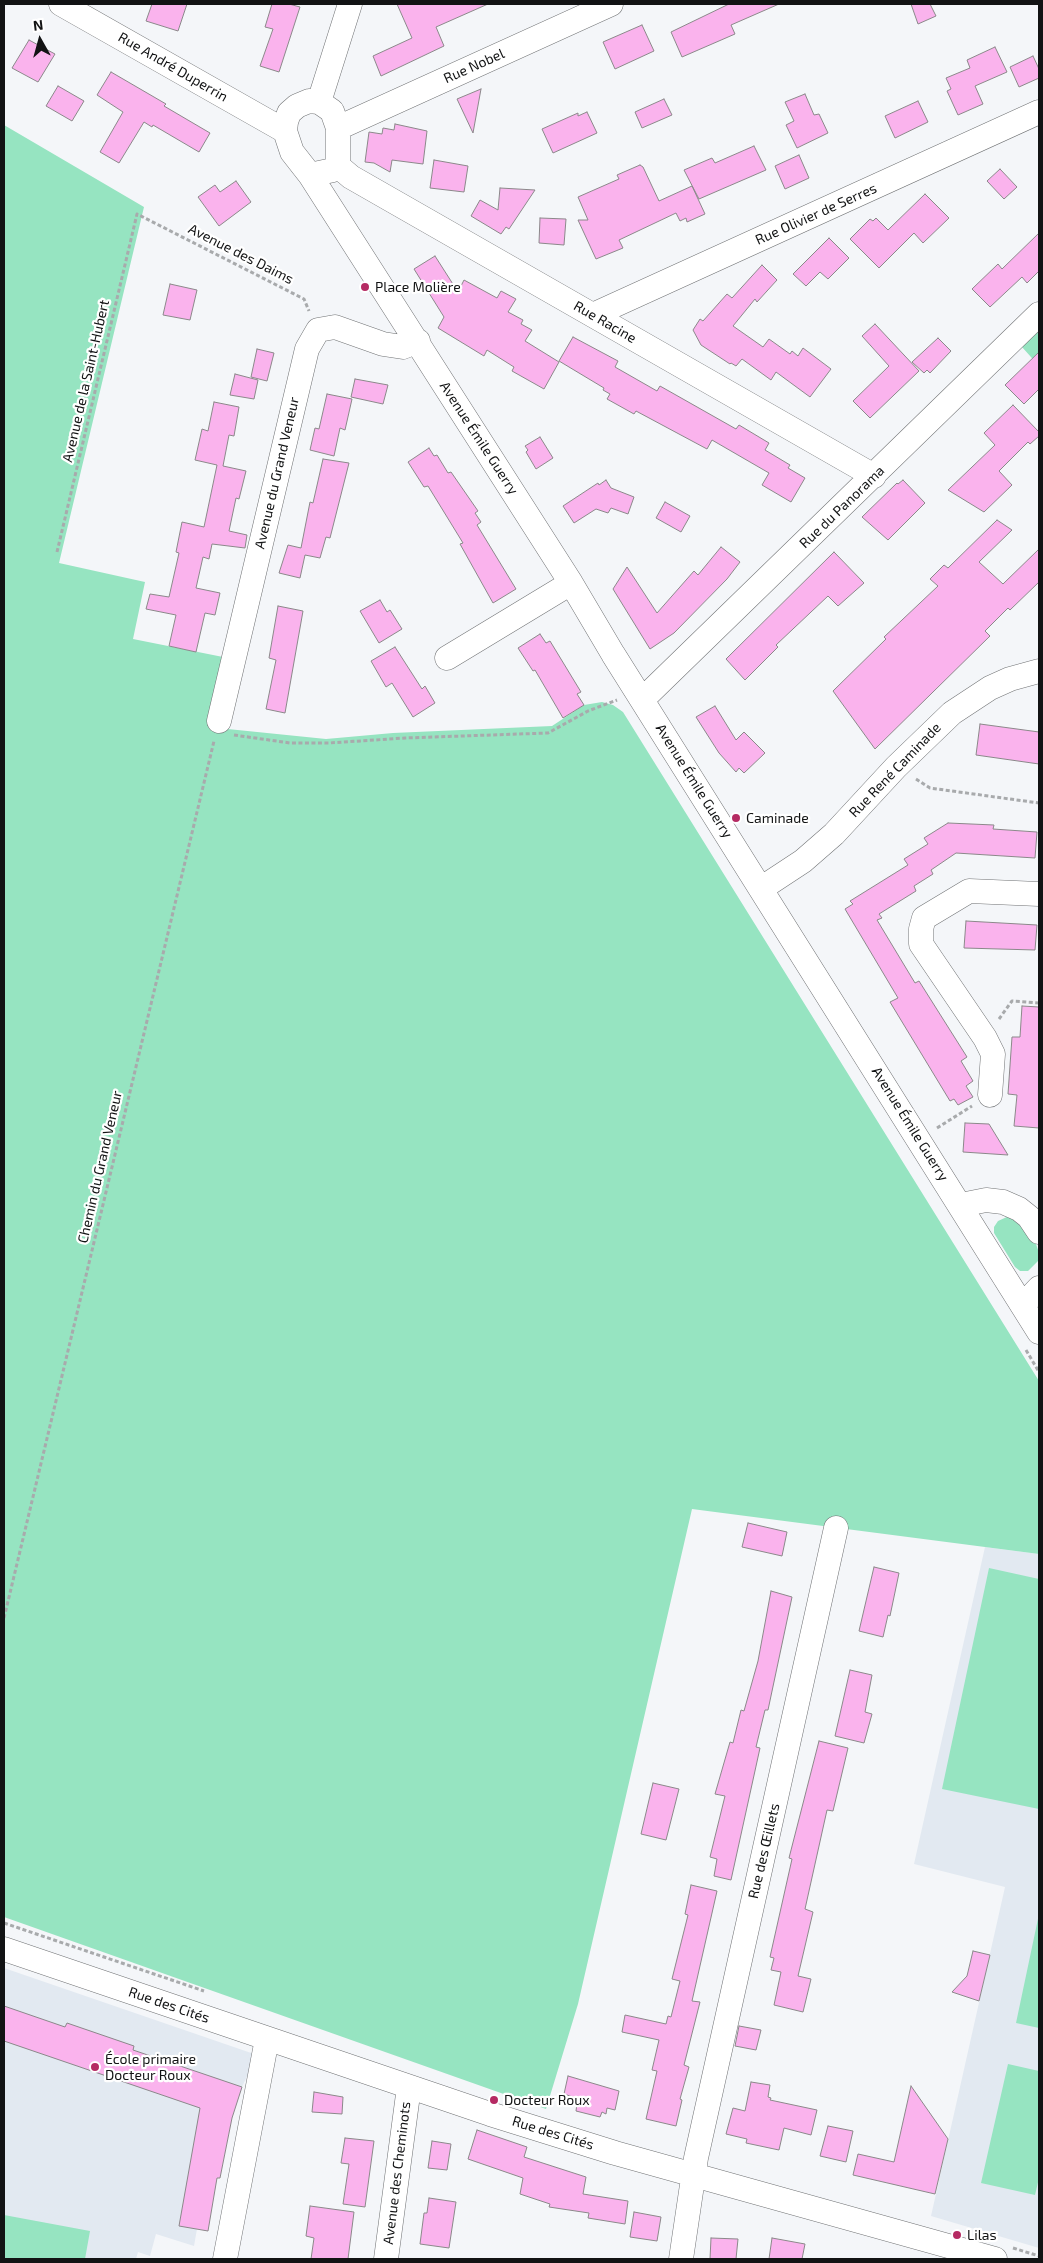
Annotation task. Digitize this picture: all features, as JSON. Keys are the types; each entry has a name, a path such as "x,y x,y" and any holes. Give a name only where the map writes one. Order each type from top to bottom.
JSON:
{"street":[{"name":"Rue André Duperrin","path":"60,4 285,131"},
{"path":"320,102 350,4"},
{"name":"Rue Nobel","path":"338,128 611,4"},
{"path":"309,101 320,102 332,111 338,128 335,168 344,207 347,231 292,152 285,131 289,114 297,106 309,101"},
{"name":"Rue Olivier de Serres","path":"593,315 1039,112"},
{"path":"310,176 335,168"},
{"name":"Rue Racine","path":"335,168 874,476"},
{"name":"Avenue Émile Guerry","path":"347,231 571,583 613,654 961,1205 1031,1297 1039,1332"},
{"name":"Rue du Panorama","path":"643,699 1039,314"},
{"path":"318,330 335,327 383,344 402,347 418,341"},
{"name":"Avenue du Grand Veneur","path":"218,727 306,349 318,330"},
{"path":"447,658 571,583"},
{"name":"Rue René Caminade","path":"762,888 804,861 834,834 896,767 952,713 970,700 1010,679 1039,671"},
{"path":"990,1095 993,1054 985,1038 921,944 921,929 924,918 969,891 1039,894"},
{"path":"961,1205 986,1200 1003,1202 1019,1209 1029,1217 1038,1230"},
{"name":"Rue des Œillets","path":"681,2259 693,2175 836,1528"},
{"name":"Rue des Cités","path":"4,1949 408,2087 597,2147 950,2253 1000,2252"},
{"path":"226,2259 268,2039"},
{"name":"Avenue des Cheminots","path":"386,2259 408,2087"}],"path":[{"name":"Avenue des Daims","path":"137,214 304,299 318,330"},
{"name":"Avenue de la Saint-Hubert","path":"57,552 137,214"},
{"path":"218,727 290,742 329,743 405,738 548,733 588,711 619,699"},
{"name":"Chemin du Grand Veneur","path":"4,1618 218,727"},
{"path":"896,767 930,788 1039,803"},
{"path":"985,1038 1012,1001 1039,1003"},
{"path":"941,1135 937,1128 990,1095"},
{"path":"4,1922 207,1992"},
{"path":"1000,2252 1039,2256"}],"shaded area":[{"path":"985,1547 1039,1554 1039,2248 931,2216 1005,1887 914,1864"},
{"path":"4,1968 257,2055 242,2087 232,2118 217,2178 208,2231 197,2229 194,2246 156,2234 150,2256 138,2252 136,2259 4,2259"}],"green space":[{"path":"4,125 144,207 59,563 145,582 133,639 223,657 208,727 326,739 393,733 552,726 584,705 602,702 613,705 623,712 1039,1381 1039,1554 692,1509 578,2004 546,2109 4,1917"},
{"path":"1039,330 1039,366 1022,347"},
{"path":"1009,1216 1014,1218 1034,1238 1038,1250 1038,1261 1028,1271 1020,1271 1015,1267 994,1233 994,1227 998,1221"},
{"path":"989,1568 1039,1579 1039,1809 942,1789"},
{"path":"1039,1914 1039,2028 1016,2023"},
{"path":"1008,2064 1039,2071 1039,2178 1035,2195 981,2183"},
{"path":"4,2215 90,2231 85,2259 4,2259"}],"building":[{"path":"152,4 187,4 178,31 146,21"},
{"path":"272,4 289,4 300,7 279,72 260,66 273,29 265,27"},
{"path":"397,4 488,4 436,27 444,46 381,76 373,56 412,38"},
{"path":"729,4 779,4 731,25 735,34 682,57 671,32"},
{"path":"911,4 930,4 936,16 918,24"},
{"path":"642,25 654,51 615,69 603,42"},
{"path":"29,40 55,54 38,82 12,68"},
{"path":"995,47 1007,72 975,86 983,104 958,115 947,91 951,89 946,78 970,68 967,60"},
{"path":"1033,56 1039,69 1039,78 1019,87 1010,67"},
{"path":"111,72 166,104 164,106 210,133 199,152 153,125 152,127 144,122 119,163 100,152 123,112 97,95"},
{"path":"58,86 84,101 72,121 46,106"},
{"path":"481,89 473,133 457,99"},
{"path":"805,94 814,115 819,114 828,133 797,148 786,125 794,121 785,102"},
{"path":"664,99 672,115 642,128 635,112"},
{"path":"918,101 928,122 895,138 885,116"},
{"path":"587,112 597,133 553,153 542,129 578,113 578,116"},
{"path":"395,124 427,131 423,164 392,160 390,172 374,163 365,162 369,132 382,134 383,128 394,130"},
{"path":"754,146 766,170 699,199 684,170 712,158 715,163"},
{"path":"799,155 809,178 785,189 775,166"},
{"path":"434,160 468,166 464,192 430,188"},
{"path":"640,165 643,167 659,201 692,186 705,214 687,222 686,218 680,221 676,213 619,240 623,248 596,259 578,220 588,220 578,197 619,179 617,175"},
{"path":"1000,169 1017,187 1004,199 987,181"},
{"path":"236,181 251,202 219,226 198,197 215,185 220,192"},
{"path":"500,188 535,190 509,229 506,227 501,234 471,216 480,200 498,210"},
{"path":"925,194 949,218 923,243 914,233 879,268 850,239 870,219 873,221 876,218 888,230"},
{"path":"540,218 566,219 564,245 539,243"},
{"path":"1039,233 1039,271 1027,283 1022,277 990,307 972,289 998,264 1002,269"},
{"path":"829,238 849,258 828,279 820,272 806,286 793,274"},
{"path":"435,256 458,292 464,280 497,298 501,291 516,299 508,312 523,320 521,324 532,330 525,341 559,362 544,389 512,371 514,367 487,350 484,356 438,328 444,317 414,269"},
{"path":"762,265 777,280 757,302 755,299 733,326 763,347 769,339 790,354 792,351 798,356 803,348 831,369 810,397 776,372 771,380 742,359 736,366 730,364 701,345 693,330 700,319 703,321 727,294 732,298"},
{"path":"170,284 197,290 190,320 163,315"},
{"path":"875,324 919,371 870,418 853,401 889,366 862,336"},
{"path":"573,337 618,361 615,367 657,391 660,386 736,429 739,425 769,443 765,450 790,465 788,468 805,478 791,502 762,485 769,473 712,440 707,449 636,411 634,414 607,399 610,394 603,390 604,388 559,361"},
{"path":"938,338 951,351 930,373 927,370 924,373 912,362"},
{"path":"257,349 274,353 267,381 251,377"},
{"path":"1039,352 1039,389 1024,404 1005,385"},
{"path":"235,374 258,380 254,399 230,395"},
{"path":"355,379 388,385 383,404 351,397"},
{"path":"327,394 352,399 345,430 340,428 334,456 310,450 315,428 319,429"},
{"path":"214,402 239,407 234,436 229,435 223,466 246,471 239,499 236,498 229,531 247,535 245,548 212,544 209,559 203,557 196,588 220,593 215,615 205,613 196,652 169,646 176,615 146,609 150,594 169,597 179,553 176,552 182,522 204,527 217,465 195,460 202,429 208,431"},
{"path":"1013,405 1039,432 1039,436 1030,444 1028,442 999,471 1012,485 984,512 948,490 995,445 984,433"},
{"path":"540,437 553,458 536,469 526,452 528,450 525,446"},
{"path":"429,448 434,456 437,455 448,473 451,472 478,511 475,513 481,522 477,525 516,589 493,603 460,544 463,543 428,486 424,487 408,462"},
{"path":"323,459 349,463 330,538 326,537 320,558 305,555 300,578 279,573 288,545 301,548 310,502 313,503"},
{"path":"606,480 611,488 634,497 628,514 611,508 608,513 596,509 574,523 563,506 598,483 599,485"},
{"path":"903,480 925,503 888,540 862,517 897,483"},
{"path":"665,502 690,516 681,532 656,518"},
{"path":"997,520 1012,530 979,562 1003,584 1039,549 1039,582 1010,610 1008,608 985,631 990,636 875,749 833,691 886,639 884,637 938,586 930,579 944,565 948,568"},
{"path":"721,547 740,562 727,579 674,633 650,649 613,589 627,567 657,613 694,571 698,575"},
{"path":"834,552 864,583 838,606 828,596 776,645 778,647 745,680 726,659"},
{"path":"380,600 387,612 390,610 402,629 379,643 360,611"},
{"path":"278,606 303,611 285,713 266,709 276,660 269,658"},
{"path":"540,634 546,643 550,641 581,692 577,694 584,705 563,718 535,670 533,671 518,648"},
{"path":"395,647 422,689 425,686 435,703 413,717 392,683 386,687 371,661"},
{"path":"715,706 736,740 744,732 765,753 744,773 739,768 736,772 719,753 696,717"},
{"path":"980,724 1039,732 1039,764 976,755"},
{"path":"948,823 994,825 993,829 1037,832 1035,858 956,853 931,870 933,874 914,886 916,891 879,914 882,918 877,920 915,983 919,981 967,1057 961,1061 973,1081 966,1086 973,1097 958,1105 954,1099 950,1101 890,1002 898,998 845,909 853,904 850,901 908,865 904,859 928,844 924,838"},
{"path":"966,921 1037,925 1035,950 964,948"},
{"path":"1022,1006 1039,1007 1039,1128 1014,1126 1017,1095 1008,1094 1012,1037 1020,1037"},
{"path":"965,1123 989,1124 1008,1155 963,1152"},
{"path":"748,1523 787,1532 782,1556 742,1547"},
{"path":"874,1567 899,1573 890,1616 888,1615 883,1637 859,1631"},
{"path":"771,1591 792,1597 768,1710 765,1710 756,1747 760,1748 731,1880 714,1876 717,1859 710,1857 725,1796 715,1794 730,1742 733,1743 741,1710 744,1711 758,1661"},
{"path":"850,1670 872,1675 865,1712 872,1714 864,1743 835,1736"},
{"path":"819,1741 848,1748 833,1811 827,1810 805,1909 813,1912 798,1976 811,1979 803,2012 774,2005 781,1972 771,1970 774,1958 770,1957 792,1859 789,1858"},
{"path":"653,1783 679,1789 666,1840 641,1834"},
{"path":"691,1885 717,1891 692,2001 700,2002 684,2065 689,2067 680,2099 682,2100 676,2126 646,2119 657,2071 652,2070 659,2040 622,2032 625,2015 666,2024 668,2016 671,2017 680,1981 672,1979 688,1915 685,1914"},
{"path":"973,1951 990,1955 979,2001 952,1992 967,1976"},
{"path":"4,2006 65,2027 67,2023 134,2046 133,2050 242,2087 232,2118 220,2178 217,2178 208,2231 179,2226 200,2108 4,2041"},
{"path":"739,2026 761,2030 756,2050 735,2046"},
{"path":"568,2076 619,2091 615,2110 607,2108 606,2114 602,2112 600,2117 576,2111 577,2103 572,2102 573,2097 564,2094"},
{"path":"751,2082 770,2085 768,2097 771,2098 770,2100 817,2110 811,2135 784,2128 779,2150 746,2143 747,2139 726,2134 733,2108 745,2111"},
{"path":"911,2086 948,2139 935,2194 853,2175 858,2154 894,2162"},
{"path":"314,2092 343,2097 342,2114 312,2112"},
{"path":"828,2126 853,2131 846,2162 820,2156"},
{"path":"477,2130 527,2147 524,2157 586,2177 583,2194 628,2201 625,2224 588,2218 589,2213 549,2207 550,2204 520,2194 523,2178 468,2159"},
{"path":"345,2138 374,2141 365,2207 343,2204 349,2164 341,2163"},
{"path":"432,2141 451,2144 447,2170 428,2168"},
{"path":"429,2198 456,2202 449,2248 420,2244 424,2213 427,2213"},
{"path":"310,2206 354,2212 348,2259 311,2259 314,2238 306,2236"},
{"path":"634,2212 661,2217 657,2241 630,2237"},
{"path":"711,2238 738,2239 736,2259 710,2259"},
{"path":"772,2238 805,2244 802,2259 769,2259"}],"place":[{"name":"Place Molière","path":"365,287"},
{"name":"Caminade","path":"736,818"},
{"name":"École primaire Docteur Roux","path":"95,2067"},
{"name":"Docteur Roux","path":"494,2100"},
{"name":"Lilas","path":"957,2235"}]}
